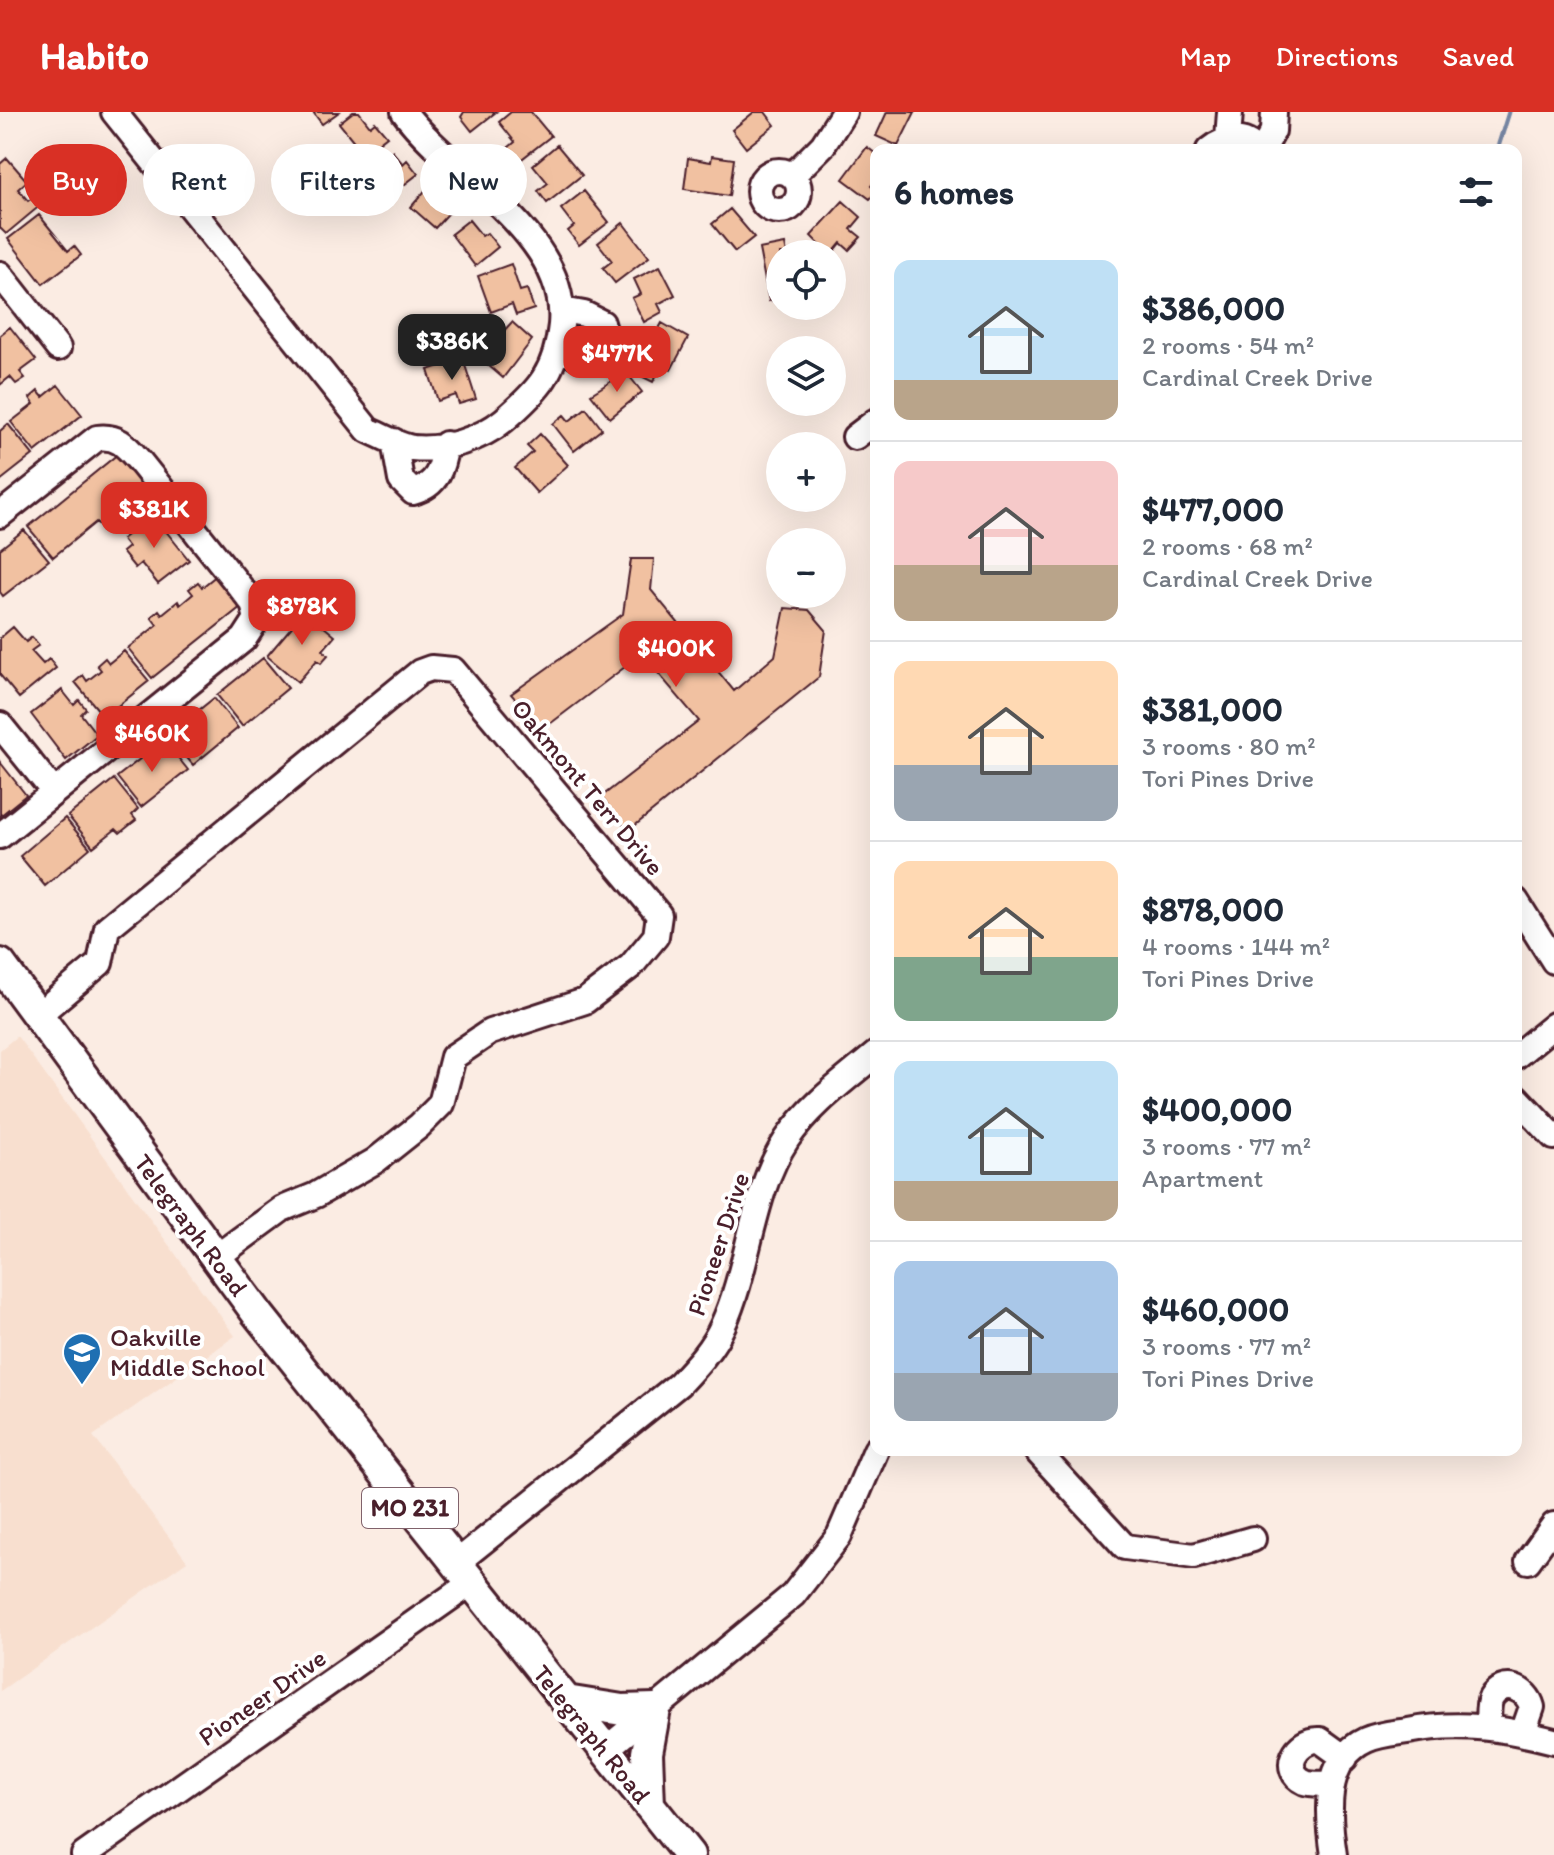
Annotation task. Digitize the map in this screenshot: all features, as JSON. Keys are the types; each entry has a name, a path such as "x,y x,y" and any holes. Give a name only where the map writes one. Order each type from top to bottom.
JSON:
{"main road":[{"name":"Telegraph Road","path":"0,964 215,1258 649,1805 679,1852"},
{"path":"566,1701 622,1710 655,1709 648,1744 649,1805"}],"street":[{"path":"114,112 368,430 413,448 469,441 496,427 515,411 547,377 558,349 562,310 555,281 535,245 507,212 441,154 404,112"},
{"path":"792,176 823,145 844,112"},
{"path":"1219,144 1230,112"},
{"path":"1264,144 1273,131 1274,112"},
{"path":"0,274 8,300 58,348"},
{"path":"558,349 580,356 593,353 606,337 602,323 584,314 562,310"},
{"path":"855,437 870,426"},
{"path":"0,515 97,438 110,436 123,442 141,463 256,611 257,619 244,639 0,836"},
{"path":"394,441 401,480 413,492 432,484 442,469 446,444"},
{"name":"Oakmont Terr Drive","path":"38,1015 100,963 107,928 408,681 431,668 453,670 659,915 656,936 631,966 585,1001 490,1032 453,1057 441,1104 419,1126 375,1161 316,1195 282,1209 215,1258"},
{"path":"0,725 54,792"},
{"path":"1522,910 1554,961"},
{"path":"1522,1051 1554,1025"},
{"name":"Pioneer Drive","path":"84,1855 463,1574 679,1384 706,1355 723,1326 769,1176 786,1141 809,1112 870,1059"},
{"path":"1522,1103 1554,1137"},
{"path":"605,1750 770,1617 818,1567 839,1536 873,1456"},
{"path":"1042,1456 1125,1547 1194,1556 1253,1539"},
{"path":"1528,1561 1554,1525"},
{"path":"1488,1726 1491,1699 1501,1689 1515,1687 1527,1694 1532,1707 1523,1733"},
{"path":"1334,1855 1328,1817 1331,1784 1345,1758 1355,1746 1369,1738 1438,1725 1488,1726 1554,1741"},
{"path":"1331,1784 1300,1779 1292,1766 1294,1751 1305,1741 1320,1740 1345,1758"}],"shaded area":[{"name":"Oakville Middle School","path":"17,1036 235,1336 93,1436 187,1561 0,1691 0,1050"}],"building":[{"path":"313,112 339,112 322,124"},
{"path":"353,112 359,112 370,126 375,122 387,136 377,144 356,144 339,123"},
{"path":"464,112 496,112 472,131 461,117"},
{"path":"511,112 531,112 551,136 527,155 527,144 513,144 515,142 499,122"},
{"path":"754,112 765,112 775,125 746,148 732,130"},
{"path":"887,112 915,112 899,144 876,136"},
{"path":"557,145 582,175 547,203 538,191 548,183 533,165"},
{"path":"867,147 870,149 870,199 843,179"},
{"path":"712,156 734,159 729,196 684,189 688,158 711,162"},
{"path":"7,158 24,178 24,184 18,189 24,196 24,216 28,216 6,234 0,228 0,164"},
{"path":"407,160 418,174 404,185 404,163"},
{"path":"584,191 609,222 579,245 568,231 574,226 561,209"},
{"path":"420,196 420,215 411,207"},
{"path":"843,201 861,217 851,229 861,237 849,250 846,240 815,240 811,236"},
{"path":"730,209 754,237 735,252 712,224"},
{"path":"40,216 68,251 74,246 81,255 43,284 8,239"},
{"path":"421,216 446,216 435,228"},
{"path":"469,220 482,236 487,233 498,247 475,266 451,234"},
{"path":"623,223 649,257 615,283 603,268 612,261 598,243"},
{"path":"766,248 766,285 759,249"},
{"path":"511,264 520,291 527,289 534,309 516,315 512,304 491,312 478,276"},
{"path":"660,266 675,295 658,304 662,312 644,322 632,298 641,294 634,279"},
{"path":"512,322 532,340 503,378 482,360 493,347 486,341 495,330 500,335"},
{"path":"662,323 688,338 671,370 662,365 653,382 635,373"},
{"path":"10,327 36,360 20,372 25,378 16,384 10,377 0,385 0,335"},
{"path":"463,359 476,399 459,404 456,395 438,401 428,370"},
{"path":"626,372 642,392 610,418 591,394"},
{"path":"58,385 82,415 35,452 11,422 34,404 30,398 38,391 43,397"},
{"path":"586,408 602,429 574,451 553,424 564,415 569,421"},
{"path":"8,424 33,455 0,481 0,431"},
{"path":"540,434 568,465 537,493 515,468 533,452 527,446"},
{"path":"118,454 143,485 105,516 109,520 101,527 96,522 53,557 28,527"},
{"path":"153,515 189,560 158,584 141,563 135,568 122,552 128,547 122,539"},
{"path":"24,530 49,560 3,596 0,592 0,549"},
{"path":"631,559 654,559 651,590 734,691 775,656 785,608 809,610 826,630 819,677 628,831 601,797 699,721 642,654 542,730 511,694 623,614"},
{"path":"217,575 242,606 152,678 128,648 157,625 151,617 159,610 162,614 178,601 180,605 193,594 189,589 198,582 202,587"},
{"path":"305,611 335,636 323,650 328,655 321,663 317,660 298,682 267,656"},
{"path":"13,627 26,642 32,637 39,645 31,651 43,664 49,659 56,668 19,698 0,675 0,638"},
{"path":"124,651 149,681 104,717 75,682 83,675 87,681 101,670 97,665 105,658 109,663"},
{"path":"263,658 288,688 242,726 217,695"},
{"path":"62,690 74,705 79,700 86,709 81,714 97,735 66,760 31,714"},
{"path":"214,698 238,728 193,765 168,735"},
{"path":"164,740 188,770 141,807 117,777"},
{"path":"0,762 26,795 0,816"},
{"path":"114,779 138,809 132,815 136,820 120,833 116,829 93,847 68,816"},
{"path":"65,818 90,848 45,886 20,856"}],"waterway":[{"path":"1499,144 1509,112"}],"place":[{"name":"Oakville Middle School","path":"82,1386"}]}
